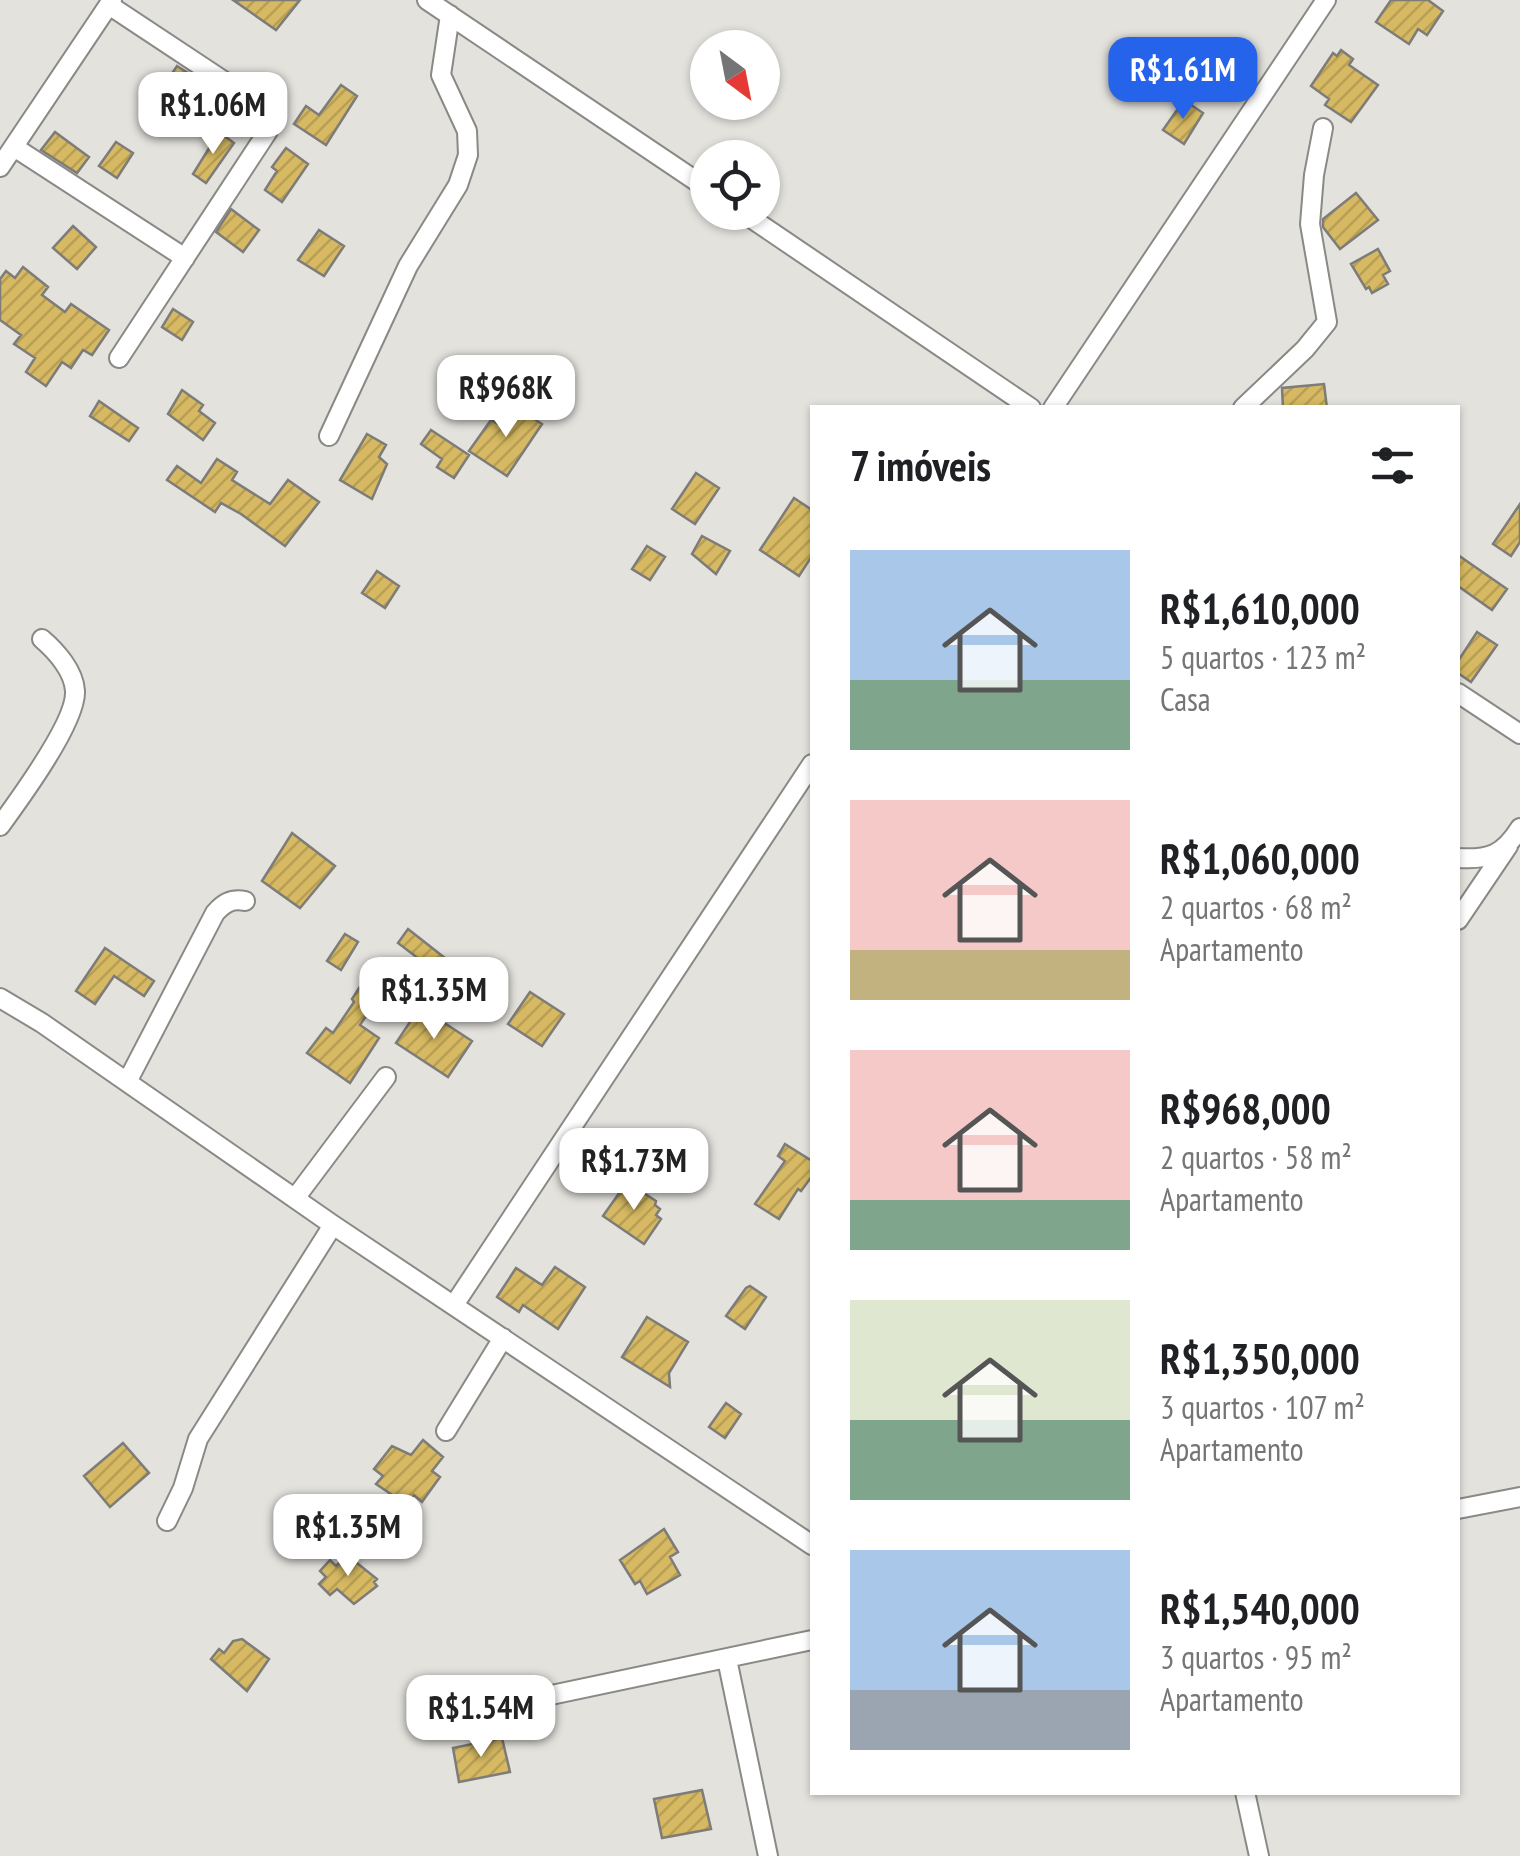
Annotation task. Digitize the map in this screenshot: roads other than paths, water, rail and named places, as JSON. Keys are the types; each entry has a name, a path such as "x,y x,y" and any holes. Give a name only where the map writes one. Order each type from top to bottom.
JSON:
{"street":[{"path":"427,0 690,178"},
{"path":"1055,405 1326,0"},
{"path":"0,167 110,2 260,105 267,117 268,131 119,358"},
{"path":"329,436 408,266 465,167 467,131 441,75 450,15"},
{"path":"1246,405 1305,349 1327,322 1310,224 1314,175 1324,128"},
{"path":"14,147 185,258"},
{"path":"768,230 1026,405"},
{"path":"0,826 34,776 72,708 76,692 55,650 42,639"},
{"path":"1460,693 1520,734"},
{"path":"454,1306 810,767"},
{"path":"1460,917 1520,828"},
{"path":"1460,858 1482,859 1508,846"},
{"path":"127,1082 215,914 222,904 244,901"},
{"path":"0,998 810,1544"},
{"path":"296,1198 386,1076"},
{"path":"167,1521 184,1488 198,1438 334,1226"},
{"path":"446,1432 502,1338"},
{"path":"1460,1508 1520,1496"},
{"path":"1479,1505 1520,1511"},
{"path":"447,1717 810,1640"},
{"path":"727,1659 768,1856"},
{"path":"1246,1795 1259,1856"}]}
